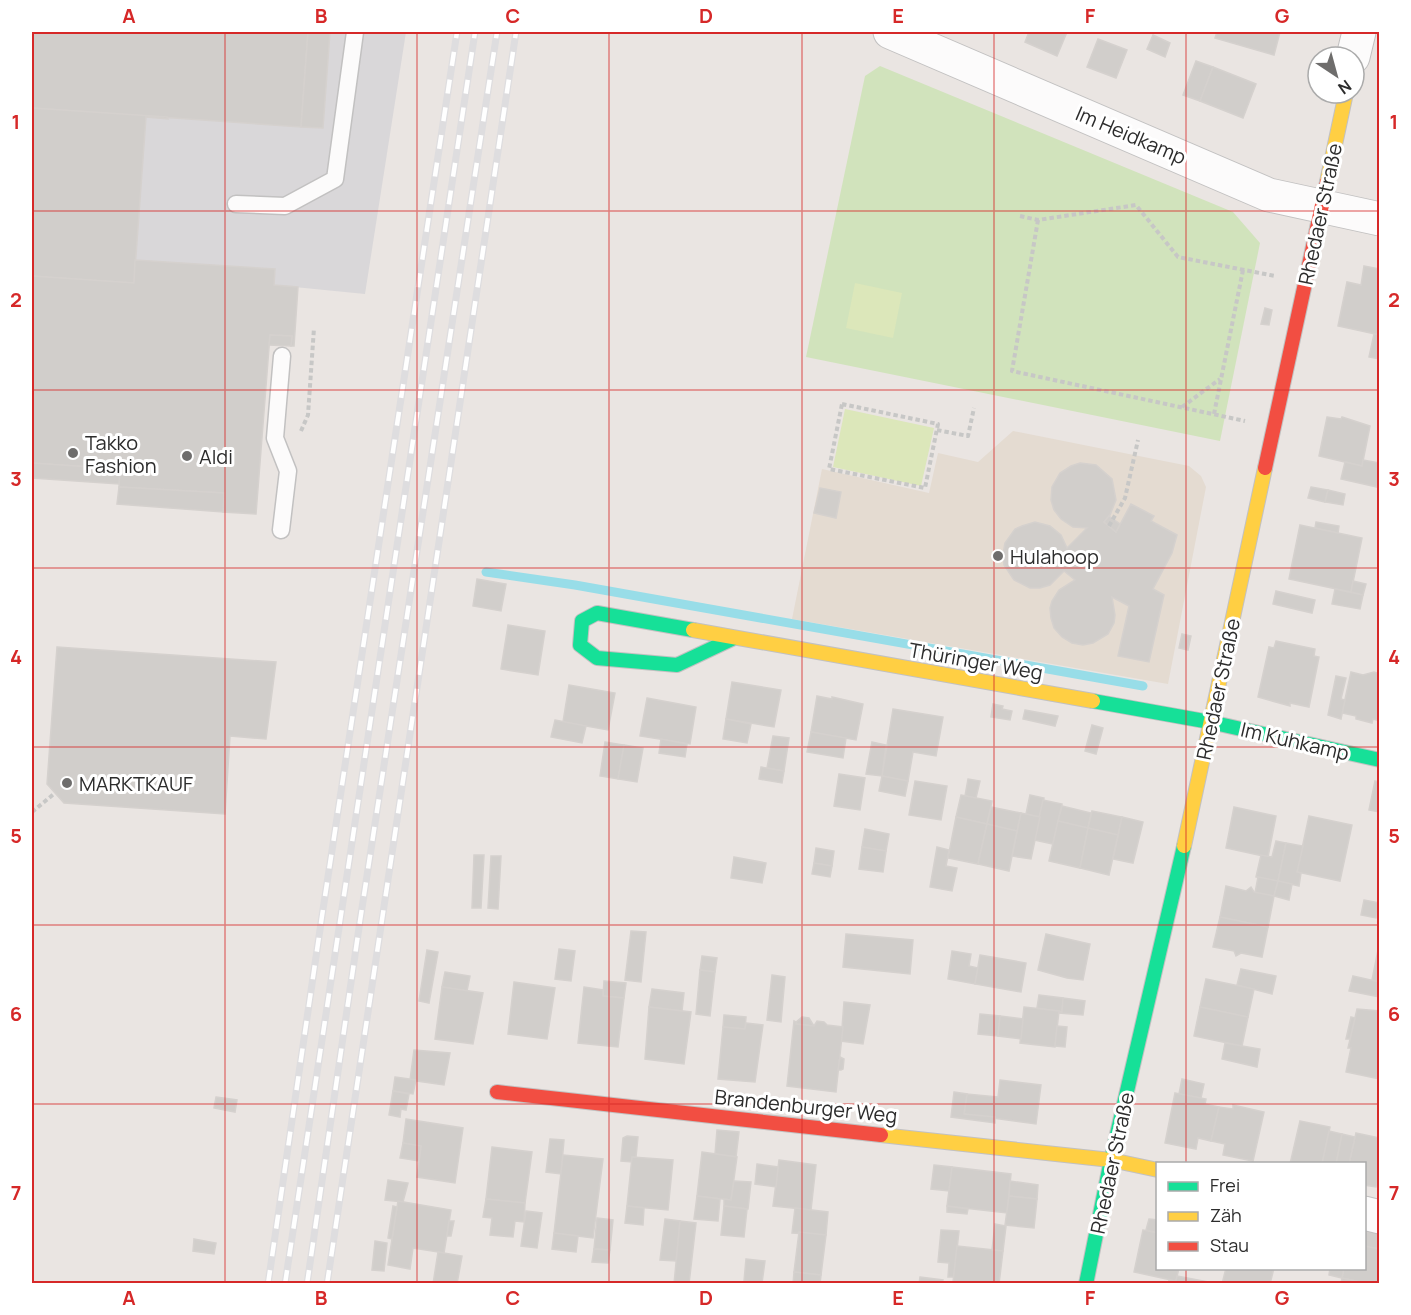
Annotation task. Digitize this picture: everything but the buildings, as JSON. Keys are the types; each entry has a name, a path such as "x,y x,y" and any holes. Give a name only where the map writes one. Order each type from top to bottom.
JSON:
{"street":[{"name":"Im Heidkamp","path":"890,32 1269,195 1380,219"},
{"name":"Rhedaer Straße","path":"1086,1284 1111,1160 1167,926 1343,105"},
{"name":"Thüringer Weg","path":"734,638 677,665 597,658 580,645 582,621 597,613 1210,722"},
{"name":"Im Kuhkamp","path":"1210,722 1380,760"},
{"name":"Brandenburger Weg","path":"497,1092 1111,1160"},
{"path":"1111,1160 1156,1170"}],"lane":[{"path":"236,204 285,206 334,179 356,32"},
{"path":"281,530 288,471 275,438 282,356"}],"path":[{"path":"1020,216 1038,220 1136,205 1178,257 1305,282"},
{"path":"1038,220 1012,371 1274,428"},
{"path":"1214,414 1243,270"},
{"path":"288,471 292,451 308,415 314,328"},
{"path":"1182,407 1221,378"},
{"path":"842,404 938,424 937,430 925,488 829,468 842,404"},
{"path":"937,430 968,436 974,408"},
{"path":"1109,526 1125,498 1138,440"},
{"path":"32,812 55,793"}],"shaded area":[{"path":"32,32 406,32 365,294 274,285 275,269 134,283 32,276"},
{"name":"Hulahoop","path":"1013,431 1189,466 1201,476 1206,487 1168,684 792,619 822,469 929,493 938,453 978,462"}],"green space":[{"path":"880,66 1233,212 1260,243 1220,441 806,357 865,76"},
{"path":"855,283 902,293 893,338 846,328"},
{"path":"845,409 934,428 921,486 833,467"}],"waterway":[{"path":"486,572 575,585 1143,686"}],"railway":[{"path":"268,1284 457,32"},
{"path":"285,1284 475,32"},
{"path":"307,1284 360,921 497,32"},
{"path":"327,1284 516,32"}],"traffic: fast":[{"path":"693,630 597,613 582,621 580,645 597,658 677,665 734,638"},
{"path":"1093,701 1210,722 1380,760"},
{"path":"1086,1284 1111,1160 1184,846"}],"traffic: slow":[{"path":"1327,182 1343,105"},
{"path":"1184,846 1265,468"},
{"path":"693,630 1093,701"},
{"path":"881,1135 1111,1160 1156,1170"}],"traffic: jam":[{"path":"1265,468 1327,182"},
{"path":"497,1092 881,1135"}],"place":[{"name":"Takko Fashion","path":"73,453"},
{"name":"Aldi","path":"187,456"},
{"name":"Hulahoop","path":"998,556"},
{"name":"MARKTKAUF","path":"67,783"}]}
